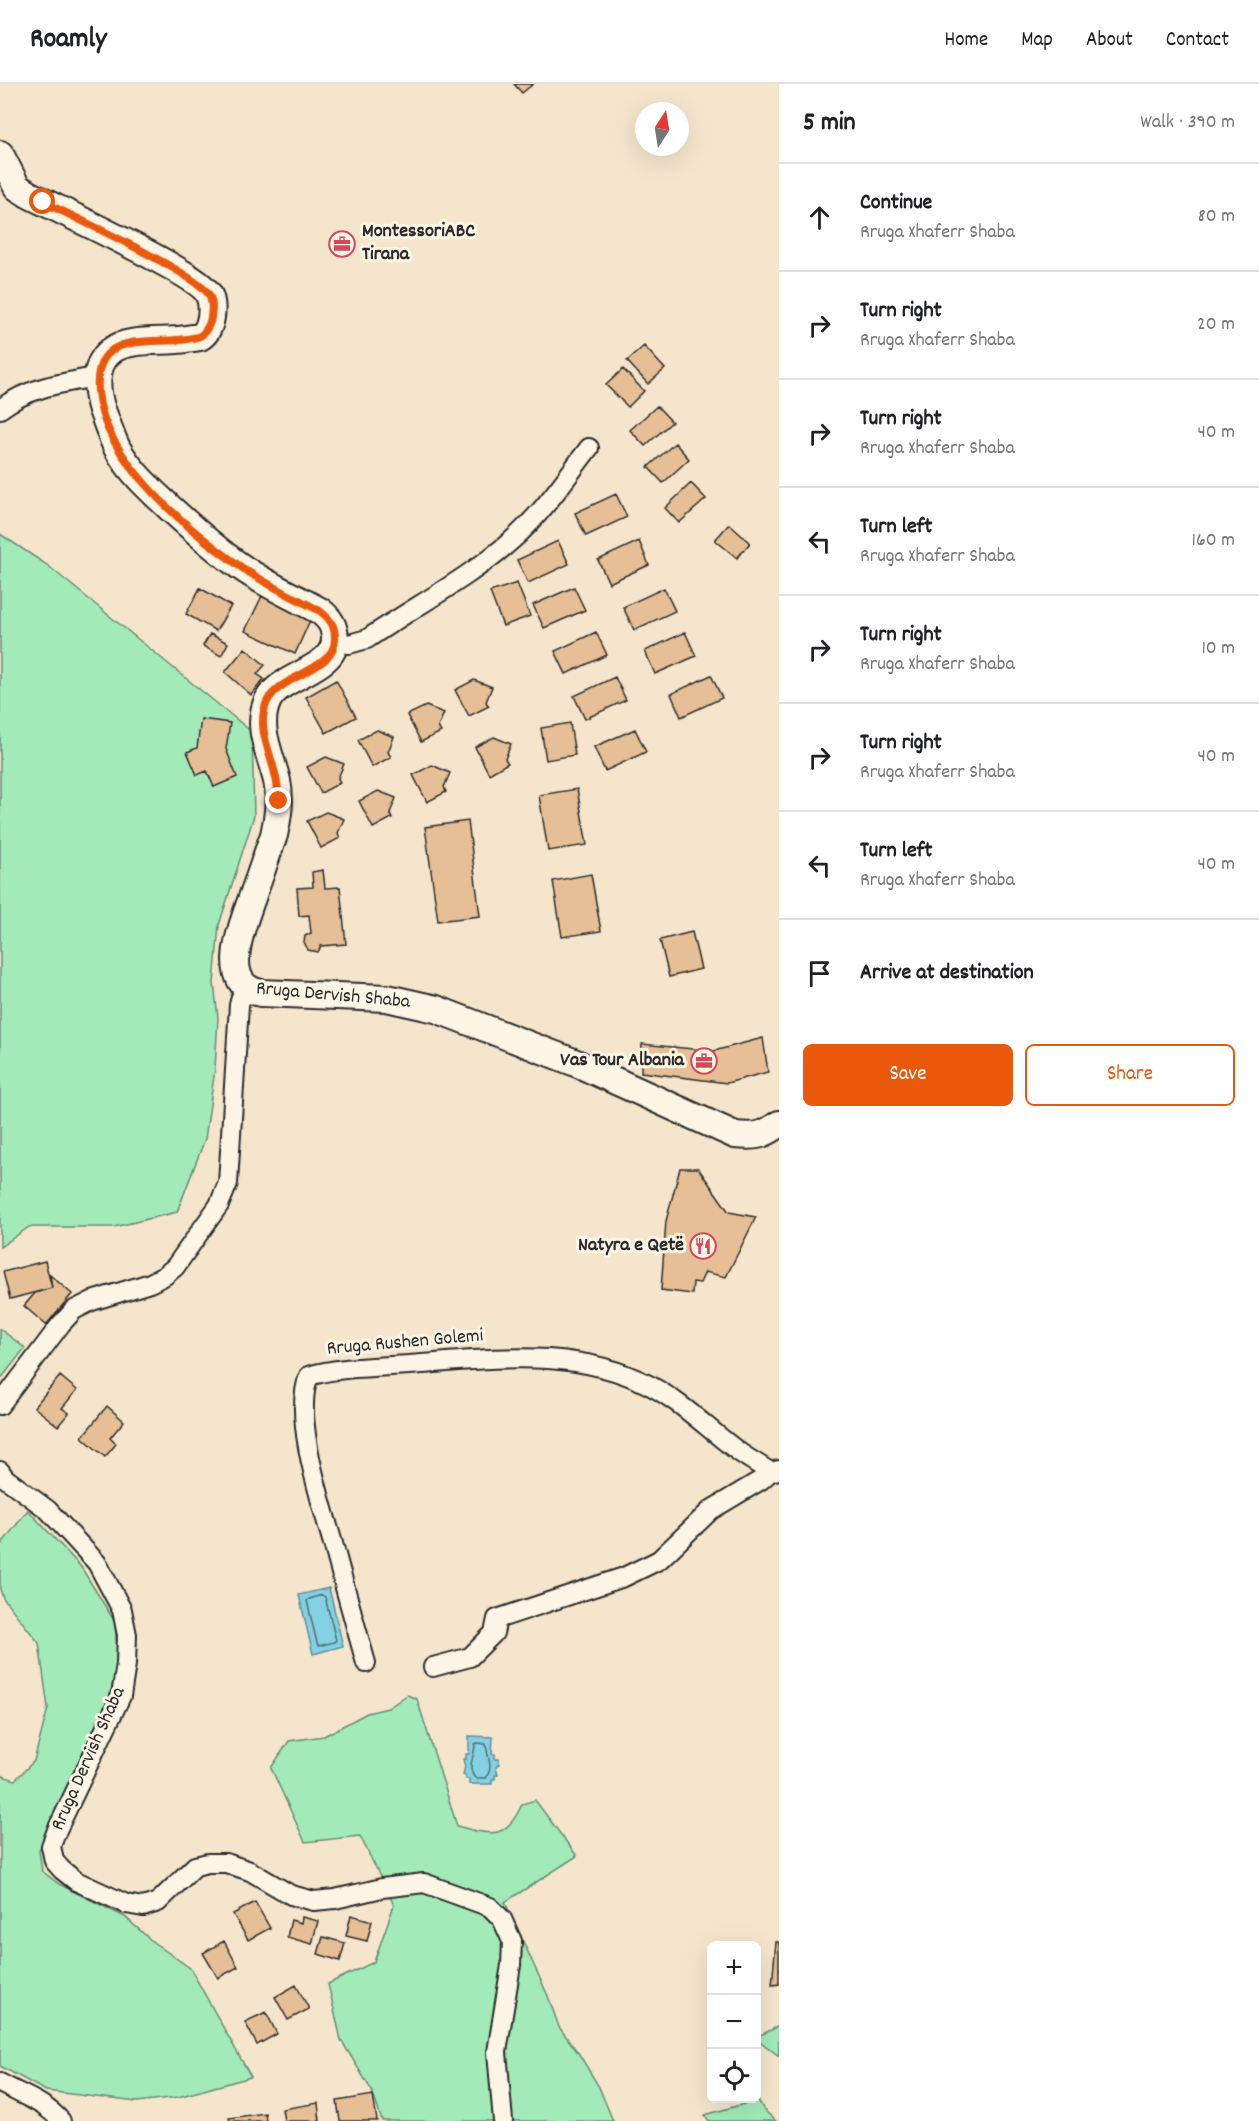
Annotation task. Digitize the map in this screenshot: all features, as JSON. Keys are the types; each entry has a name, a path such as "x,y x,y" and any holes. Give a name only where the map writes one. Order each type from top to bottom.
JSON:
{"street":[{"path":"0,154 17,187 146,253 199,283 209,295 212,308 211,318 207,329 200,337 176,341 128,343 111,351 100,364 97,376 99,400 117,447 145,485 195,531 242,568 320,611 330,619 334,629 333,651 325,660 274,691 267,702 263,727 277,782 278,818 237,941 236,961 244,986"},
{"path":"0,409 17,396 40,387 97,376"},
{"path":"335,642 348,644 367,639 479,568 532,521 589,448"},
{"name":"Rruga Dervish Shaba","path":"0,1406 74,1310 92,1301 164,1276 175,1267 219,1205 228,1183 239,1005 244,986 251,991 261,993 369,996 407,1001 436,1009 576,1063 735,1135 751,1136 766,1133 779,1124"},
{"name":"Rruga Rushen Golemi","path":"366,1663 311,1466 303,1402 304,1388 309,1376 324,1371 521,1357 543,1357 593,1367 625,1375 652,1387 682,1406 739,1452 774,1471 711,1510 658,1560 624,1577 497,1619 494,1632 470,1657 433,1667"},
{"name":"Rruga Dervish Shaba","path":"0,1471 5,1478 48,1510 97,1563 122,1610 127,1635 126,1664 121,1696 57,1830 51,1846 54,1861 75,1881 126,1904 143,1907 158,1902 195,1866 226,1863 250,1871 291,1895 314,1901 382,1888 424,1883 490,1907 502,1919 512,1941 512,1965 497,2052 503,2121"},
{"path":"0,2083 36,2101 54,2113 61,2121"}],"green space":[{"path":"0,534 47,565 252,732 254,816 219,925 214,983 218,1018 215,1069 205,1139 177,1212 114,1227 29,1227 0,1247"},
{"path":"0,1329 25,1348 0,1380"},
{"path":"28,1510 81,1567 115,1622 118,1667 109,1697 39,1850 42,1871 59,1884 125,1917 153,1942 190,1968 251,2077 178,2097 137,2102 46,2091 0,2066 0,1775 15,1780 34,1761 48,1708 39,1643 3,1598 0,1589 0,1546"},
{"path":"407,1695 417,1699 457,1826 488,1833 503,1830 516,1816 522,1804 535,1800 577,1856 505,1902 548,1996 559,2027 599,2087 613,2121 382,2121 372,2091 341,2040 328,1984 374,1962 394,1905 360,1836 305,1842 271,1768 289,1741 324,1736 367,1713 388,1708"},
{"path":"779,2026 779,2056 761,2042 761,2035"},
{"path":"747,2103 760,2103 776,2121 709,2121 705,2115"}],"water":[{"path":"329,1588 343,1646 313,1654 299,1595"},
{"path":"469,1736 493,1737 492,1754 495,1754 495,1759 499,1759 499,1764 496,1767 498,1775 492,1779 492,1784 469,1784 469,1779 466,1779 463,1774 465,1767 463,1759 466,1759 466,1754 469,1754"}],"building":[{"path":"514,84 533,84 522,93"},
{"path":"644,346 665,369 648,384 627,361"},
{"path":"623,369 644,391 628,407 606,385"},
{"path":"657,406 672,422 645,446 630,430"},
{"path":"675,443 689,459 663,483 648,467"},
{"path":"691,483 706,499 679,523 665,508"},
{"path":"616,494 627,517 586,536 575,513"},
{"path":"729,524 750,543 737,558 715,540"},
{"path":"558,541 569,564 528,583 517,560"},
{"path":"639,541 649,565 609,583 598,560"},
{"path":"517,583 530,616 503,626 490,592"},
{"path":"574,587 585,610 544,628 533,605"},
{"path":"200,588 231,606 216,631 186,614"},
{"path":"664,588 675,611 634,630 623,607"},
{"path":"262,596 311,618 295,654 245,631"},
{"path":"596,632 607,655 566,674 555,651"},
{"path":"685,632 696,656 655,674 645,651"},
{"path":"210,634 228,643 221,656 203,646"},
{"path":"245,648 265,665 257,674 264,679 251,695 225,672"},
{"path":"711,675 722,698 681,717 671,694"},
{"path":"615,677 626,700 585,719 574,696"},
{"path":"336,680 356,717 326,733 306,697"},
{"path":"474,680 492,687 486,702 489,706 469,716 455,690"},
{"path":"426,706 444,713 438,727 441,732 421,742 407,715"},
{"path":"201,719 230,723 226,749 237,777 214,787 207,771 197,775 187,752 197,748"},
{"path":"570,723 575,755 546,760 541,728"},
{"path":"635,729 646,752 605,771 594,747"},
{"path":"377,730 394,737 388,752 391,757 372,767 358,740"},
{"path":"494,737 511,744 505,759 508,763 489,774 475,747"},
{"path":"326,757 344,764 338,778 340,783 321,793 307,767"},
{"path":"432,765 450,773 444,787 446,792 427,802 413,775"},
{"path":"577,789 587,845 548,851 539,795"},
{"path":"378,791 396,798 390,813 392,818 373,828 359,801"},
{"path":"326,812 344,819 338,833 340,838 321,848 307,821"},
{"path":"468,821 480,916 438,921 425,827"},
{"path":"323,870 325,888 340,887 346,944 321,946 318,952 308,950 304,942 305,936 311,933 309,915 299,916 297,888 313,887 312,872"},
{"path":"591,874 601,931 562,937 553,881"},
{"path":"692,932 701,969 669,977 660,940"},
{"name":"Vas Tour Albania","path":"763,1038 768,1072 727,1083 641,1072 642,1044 714,1051"},
{"name":"Natyra e Qetë","path":"680,1168 698,1168 729,1212 756,1217 726,1277 705,1272 700,1283 693,1282 692,1294 661,1290 666,1221"},
{"path":"45,1261 52,1288 10,1299 3,1272"},
{"path":"50,1275 72,1294 46,1325 24,1306 35,1293 52,1288"},
{"path":"60,1376 77,1390 62,1408 69,1413 58,1426 34,1407"},
{"path":"107,1406 124,1421 110,1438 116,1444 105,1457 82,1437"},
{"path":"255,1902 270,1928 248,1940 233,1914"},
{"path":"351,1915 372,1921 367,1941 346,1936"},
{"path":"302,1917 318,1921 312,1944 287,1937 291,1920 301,1923"},
{"path":"323,1937 345,1943 340,1961 318,1954"},
{"path":"224,1941 238,1967 218,1978 203,1953"},
{"path":"776,1942 779,1942 779,1984 772,1985"},
{"path":"296,1985 309,2009 288,2020 275,1997"},
{"path":"266,2012 277,2034 257,2045 245,2022"},
{"path":"373,2095 377,2121 340,2121 337,2101"},
{"path":"318,2103 320,2121 284,2121 282,2109"},
{"path":"265,2113 266,2121 230,2121 229,2118"}],"place":[{"name":"MontessoriABC Tirana","path":"342,244"},
{"name":"Vas Tour Albania","path":"704,1061"},
{"name":"Natyra e Qetë","path":"703,1246"}],"route":[{"path":"43,202 146,253 199,283 209,295 212,308 211,318 207,329 200,337 176,341 128,343 111,351 100,364 97,376 99,400 117,447 145,485 195,531 242,568 320,611 330,619 334,629 333,651 325,660 274,691 267,702 263,727 277,782 279,801"}]}
